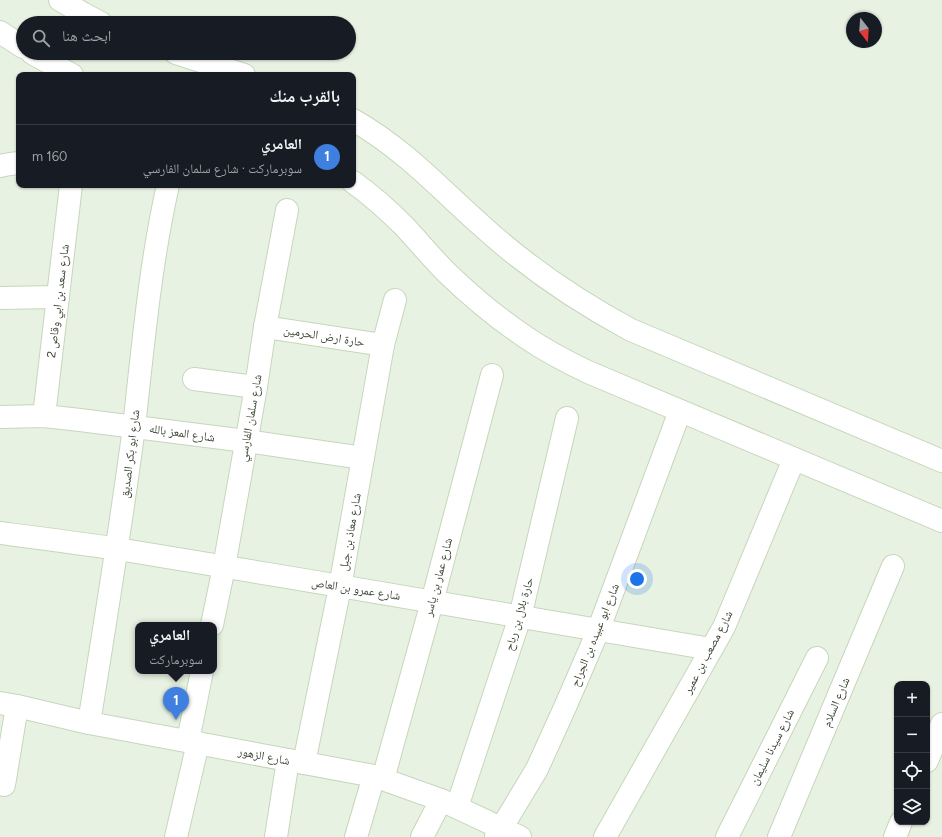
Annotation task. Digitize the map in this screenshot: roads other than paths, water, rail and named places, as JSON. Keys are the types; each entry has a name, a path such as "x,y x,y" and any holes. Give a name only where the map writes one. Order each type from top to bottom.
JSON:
{"street":[{"path":"60,0 88,16"},
{"path":"0,32 16,42"},
{"path":"45,60 67,72"},
{"path":"198,60 235,72"},
{"path":"356,122 398,149 513,253 546,278 602,314 638,334 942,461"},
{"path":"0,166 16,164"},
{"path":"356,184 394,216 446,272 472,296 528,339 557,356 588,372 942,521"},
{"name":"شارع سعد بن ابي وقاص 2","path":"44,416 71,188"},
{"name":"شارع ابو بكر الصديق","path":"89,723 117,549 134,426 150,279 167,188"},
{"name":"شارع سلمان الفارسي","path":"213,622 224,567 256,387 265,327 287,210"},
{"path":"0,298 58,297"},
{"name":"شارع معاذ بن جبل","path":"276,837 340,587 383,345 394,300"},
{"name":"حارة ارض الحرمين","path":"265,327 383,345"},
{"name":"شارع عمار بن ياسر","path":"356,837 379,777 432,602 492,375"},
{"path":"194,379 256,387"},
{"name":"شارع ابو عبيده بن الجراح","path":"505,834 537,769 598,631 680,411"},
{"name":"شارع المعز بالله","path":"0,417 44,416 134,426 363,458"},
{"name":"حارة بلال بن رباح","path":"422,837 449,804 520,617 567,418"},
{"name":"شارع مصعب بن عمير","path":"605,837 724,627 794,459"},
{"name":"شارع عمرو بن العاص","path":"0,533 117,549 712,649"},
{"name":"شارع السلام","path":"779,837 893,566"},
{"name":"شارع سيدنا سليمان","path":"727,837 817,658"},
{"path":"176,837 193,742 202,674"},
{"path":"4,785 9,704"},
{"name":"شارع الزهور","path":"9,704 89,723 379,777 449,804 505,834"},
{"path":"930,754 942,724"},
{"path":"894,837 900,825"}],"place":[{"name":"العامري","path":"176,720"}]}
